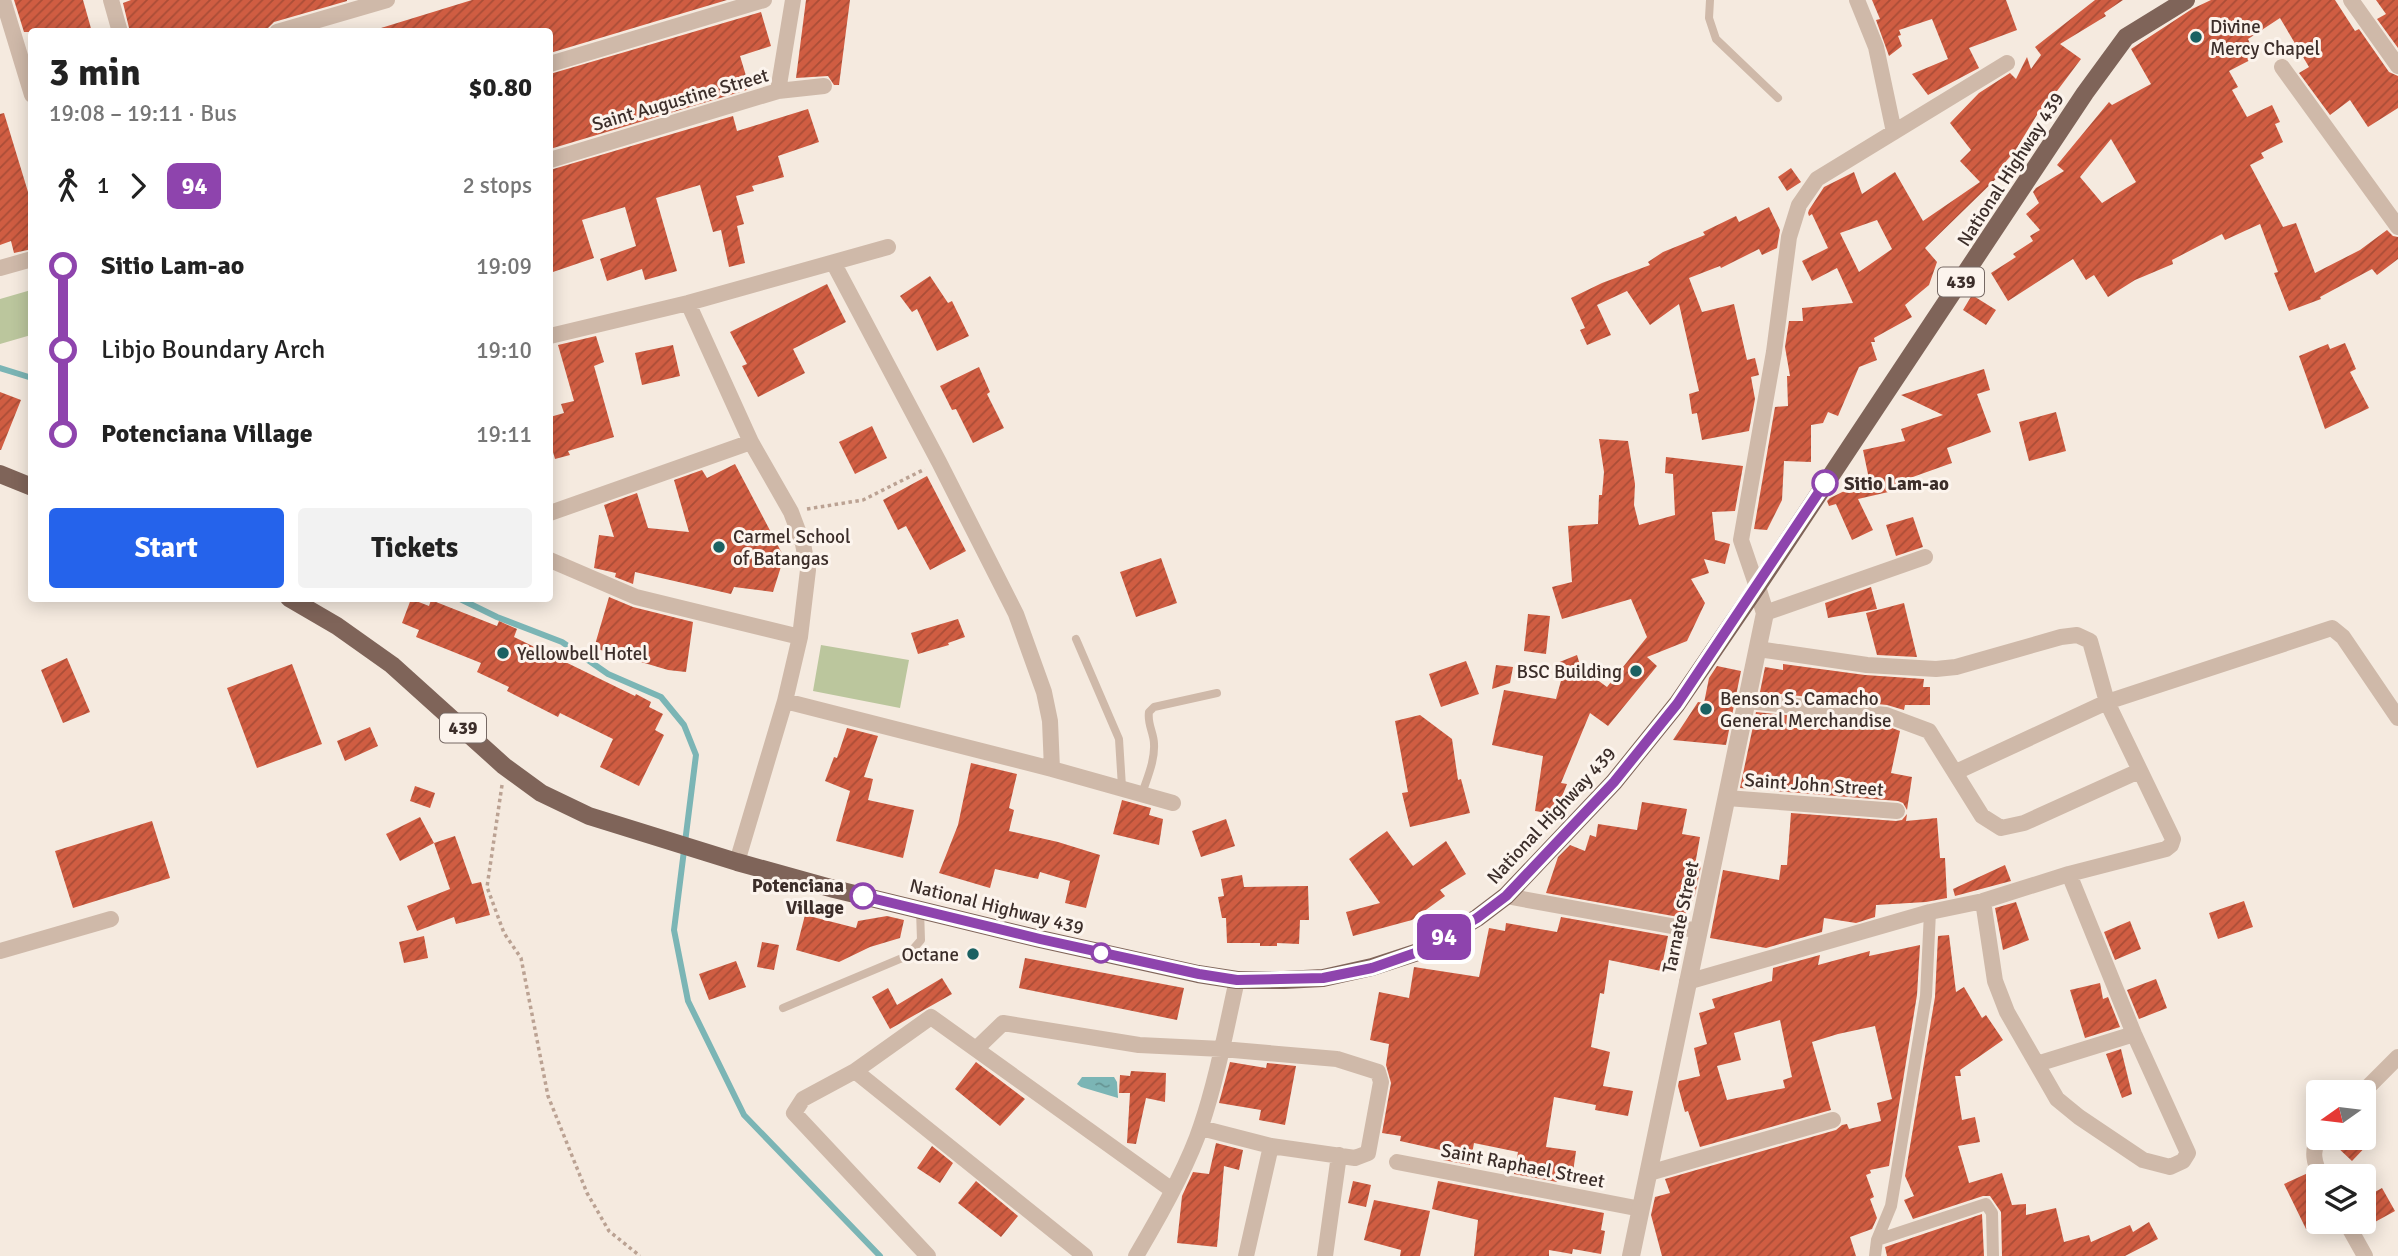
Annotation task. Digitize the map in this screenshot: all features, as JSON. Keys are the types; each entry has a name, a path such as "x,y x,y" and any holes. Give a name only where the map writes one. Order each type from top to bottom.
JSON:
{"main road":[{"name":"National Highway 439","path":"296,602 337,626 392,665 504,766 541,793 589,816 737,862 1040,939 1199,974 1237,980 1323,978 1372,968 1421,951 1477,918 1506,896 1614,782 1677,704 1757,587 2085,93 2126,37 2186,0"},
{"path":"0,474 28,485"}],"street":[{"path":"3,0 28,82"},
{"path":"111,0 119,28"},
{"path":"291,28 387,0"},
{"path":"553,63 764,0"},
{"path":"778,92 793,0"},
{"path":"1857,0 1876,47 1894,132"},
{"path":"2351,0 2398,66"},
{"path":"1757,587 1741,540 1774,352 1789,237 1808,189 1817,179 2007,63"},
{"path":"2282,67 2398,227"},
{"name":"Saint Augustine Street","path":"553,159 778,92 824,86"},
{"path":"553,335 688,303 888,247"},
{"path":"0,268 28,260"},
{"path":"834,264 1016,614 1044,692 1050,721 1052,769"},
{"path":"688,303 751,442 791,512 803,544 808,570 800,637 785,701 737,862"},
{"path":"553,512 751,442"},
{"path":"1765,613 1925,556"},
{"path":"553,561 636,597 800,637"},
{"name":"Tarnate Street","path":"1631,1256 1765,613 1757,587"},
{"path":"1956,772 2107,702 2332,628 2343,637 2398,718"},
{"path":"1687,982 1930,912 1983,901 2069,874 2166,849 2173,839 2107,702 2090,641 2077,635 2061,637 1956,667 1936,669 1867,665 1758,649"},
{"path":"785,701 1052,769 1173,803"},
{"path":"1747,701 1886,715 1929,731 1982,816 2001,828 2024,823 2139,771"},
{"name":"Saint John Street","path":"1727,798 1897,811"},
{"path":"1983,901 1995,981 2007,1012 2057,1099 2143,1160 2170,1167 2183,1161 2188,1153 2134,1034 2069,874"},
{"path":"1506,896 1699,931"},
{"path":"1873,1255 1891,1206 1923,1009 1930,912"},
{"path":"0,951 111,919"},
{"path":"1139,1255 1201,1128 1237,980"},
{"path":"928,1256 793,1113 803,1099 855,1071 930,1017 1172,1191"},
{"path":"976,1049 1003,1023 1139,1045 1338,1059 1378,1072 1381,1082 1368,1153 1354,1158 1270,1146 1201,1128"},
{"path":"2037,1064 2134,1034"},
{"path":"2374,1080 2398,1057"},
{"path":"855,1071 1085,1256"},
{"path":"1649,1173 1833,1120"},
{"path":"1246,1256 1270,1146"},
{"path":"1325,1256 1339,1155"},
{"name":"Saint Raphael Street","path":"1397,1162 1641,1209"},
{"path":"1877,1240 1986,1204 1992,1213 1993,1256"},
{"path":"2353,1234 2365,1256"}],"lane":[{"path":"1710,0 1709,18 1716,39 1778,98"},
{"path":"1076,639 1119,739 1122,788"},
{"path":"1142,794 1153,759 1154,744 1147,719 1149,712 1154,707 1217,692"},
{"path":"783,1008 907,956 921,940 920,909"}],"path":[{"path":"791,512 863,500 939,462"},
{"path":"504,766 487,887 504,933 521,958 548,1096 587,1193 608,1231 640,1256"}],"green space":[{"path":"28,291 28,336 0,344 0,299"},
{"path":"821,645 909,660 900,708 813,691"}],"water":[{"path":"1082,1077 1114,1077 1118,1098 1081,1087 1077,1084"}],"building":[{"path":"14,0 83,0 91,28 28,28 28,32 24,32"},
{"path":"131,0 347,0 274,22 268,28 129,28 123,3"},
{"path":"472,0 727,0 553,52 553,28 381,28"},
{"path":"806,0 850,0 839,85 834,85 828,76 796,78"},
{"path":"1872,0 2006,0 2017,30 1969,48 1979,68 1928,95 1912,74 1948,59 1932,19 1899,30 1902,46 1889,56 1876,20 1880,19"},
{"path":"2095,0 2123,0 2104,13 2106,16 2060,44 2081,59 2042,111 2040,110 2015,151 2001,167 2004,171 1925,248 1937,262 1929,285 1905,305 1912,317 1871,342 1877,360 1859,367 1838,416 1828,412 1823,423 1811,425 1811,462 1784,461 1782,500 1767,530 1754,529 1775,407 1788,406 1787,376 1790,376 1785,347 1789,321 1803,321 1802,308 1853,303 1837,268 1812,281 1802,261 1828,248 1812,214 1809,216 1809,210 1824,187 1854,172 1862,194 1895,172 1923,221 1980,182 1960,161 1971,150 1950,123 1979,93 2010,73 2016,79 2027,57 2031,69 2041,55 2035,47","holes":["1877,220 1892,249 1859,272 1840,233"]},
{"path":"2211,0 2335,0 2355,31 2359,29 2389,72 2398,76 2398,108 2368,127 2350,100 2330,115 2299,73 2309,67 2280,18 2248,39 2256,57 2229,71 2238,87 2232,90 2247,117 2272,105 2280,122 2275,124 2283,142 2261,153 2264,158 2250,165 2283,227 2296,223 2315,273 2360,250 2387,230 2398,237 2398,259 2377,275 2372,269 2320,297 2321,299 2289,311 2274,273 2278,272 2260,224 2225,240 2222,234 2172,260 2173,264 2135,280 2108,297 2094,275 2086,280 2073,259 2008,301 1991,273 2016,257 2013,254 2033,241 2030,236 2040,230 2026,214 2039,203 2033,192 2064,171 2057,165 2109,102 2112,105 2151,84 2131,49 2192,9","holes":["2111,139 2136,182 2102,203 2080,177"]},
{"path":"2376,0 2398,0 2398,48 2377,19 2386,14"},
{"path":"761,12 771,46 740,56 750,89 553,148 553,73"},
{"path":"808,109 819,142 778,156 784,177 752,186 754,191 736,196 744,224 737,226 745,263 729,267 721,230 713,232 700,185 656,198 677,271 645,280 642,269 607,281 600,259 636,246 625,207 582,220 594,258 553,272 553,169 733,116 737,131"},
{"path":"4,113 28,192 28,250 14,253 11,241 0,245 0,114"},
{"path":"1791,168 1801,182 1787,191 1778,177"},
{"path":"1769,207 1780,230 1777,248 1762,255 1759,249 1721,268 1720,266 1689,278 1702,312 1734,304 1747,360 1755,358 1759,375 1751,377 1755,399 1749,431 1702,440 1697,413 1692,414 1689,394 1699,391 1679,304 1650,325 1627,291 1597,305 1611,335 1587,345 1580,330 1585,328 1571,298 1650,265 1648,262 1663,252 1705,235 1703,232 1736,216 1739,222"},
{"path":"930,276 948,303 952,301 969,336 937,351 917,309 912,312 900,296"},
{"path":"827,284 846,322 793,349 805,373 758,397 742,366 747,364 730,332"},
{"path":"1972,295 1996,310 1986,325 1963,310"},
{"path":"596,336 604,362 594,366 614,437 568,451 570,455 555,459 553,416 564,413 561,404 574,401 558,345"},
{"path":"2345,343 2356,369 2350,372 2369,408 2325,429 2299,356 2328,344 2330,349"},
{"path":"673,345 680,376 642,385 635,353"},
{"path":"979,367 990,392 987,394 1004,428 973,443 956,409 952,410 940,386"},
{"path":"1984,369 1990,390 1977,394 1991,432 1947,448 1952,463 1896,483 1897,490 1858,499 1873,530 1852,540 1836,504 1829,506 1827,501 1869,479 1863,450 1905,441 1901,429 1943,415 1901,395"},
{"path":"0,392 21,400 1,450 0,450"},
{"path":"2056,412 2066,451 2029,461 2019,422"},
{"path":"872,426 887,458 855,474 839,442"},
{"path":"1599,439 1628,441 1635,484 1634,505 1639,525 1675,515 1673,474 1665,473 1666,457 1743,466 1735,511 1712,512 1715,540 1730,544 1725,564 1704,559 1709,573 1691,579 1705,603 1687,641 1647,657 1657,666 1608,726 1590,713 1561,783 1567,784 1555,814 1535,811 1543,756 1492,745 1504,690 1556,699 1562,677 1557,663 1577,655 1581,668 1607,687 1647,637 1631,599 1562,619 1552,587 1572,582 1568,526 1598,524 1599,495 1602,495 1604,472"},
{"name":"Carmel School of Batangas","path":"735,464 784,557 773,592 734,587 731,594 635,572 633,584 615,577 616,573 594,568 599,535 614,537 604,505 637,493 648,528 689,532 674,480 702,470 707,478"},
{"path":"927,476 966,551 930,570 906,526 898,530 883,500"},
{"path":"1913,517 1923,547 1896,556 1886,525"},
{"path":"1161,558 1177,603 1136,617 1120,572"},
{"path":"1871,587 1877,609 1828,618 1825,603"},
{"path":"609,597 633,607 693,622 686,672 668,670 594,648"},
{"path":"410,602 429,606 430,602 436,602 497,626 499,621 517,629 514,637 651,702 649,707 663,714 655,730 664,735 639,786 600,767 613,739 560,713 558,717 507,691 509,687 477,672 481,663 416,637 419,630 402,623"},
{"path":"1904,603 1917,657 1877,655 1866,613"},
{"path":"1528,614 1550,616 1546,654 1524,651"},
{"path":"958,619 965,637 918,654 911,633"},
{"path":"67,658 90,712 63,723 41,670"},
{"path":"1466,661 1479,694 1441,707 1429,674"},
{"path":"292,664 322,744 257,768 227,688"},
{"path":"1783,664 1865,675 1924,679 1923,687 1930,687 1930,705 1905,705 1904,710 1887,705 1760,692 1765,667 1783,670"},
{"path":"1496,665 1513,667 1510,683 1492,689"},
{"path":"1717,666 1741,671 1726,745 1673,740 1698,702 1704,703 1709,678"},
{"path":"1756,712 1884,725 1900,731 1891,773 1912,777 1907,810 1903,803 1898,801 1740,788"},
{"path":"1420,715 1452,739 1458,780 1461,779 1470,813 1410,827 1402,793 1408,792 1395,721"},
{"path":"370,727 378,746 345,761 337,741"},
{"path":"847,728 878,736 864,777 873,779 868,800 914,810 903,858 836,841 850,791 825,781 834,757 837,758"},
{"path":"971,763 1017,774 1009,808 1014,810 1009,831 1100,855 1086,908 1065,903 1070,881 1040,872 1038,879 995,869 990,888 939,873 958,825"},
{"path":"415,786 435,793 430,808 410,801"},
{"path":"1122,800 1151,808 1149,815 1163,819 1159,845 1113,834"},
{"path":"1642,802 1687,809 1682,834 1700,837 1695,865 1701,866 1695,895 1684,918 1546,893 1558,857 1570,845 1585,851 1590,835 1596,837 1598,824 1637,830"},
{"path":"1791,813 1896,821 1902,820 1907,814 1906,821 1937,818 1940,858 1945,858 1947,898 1876,905 1875,917 1856,923 1824,918 1822,932 1766,948 1710,938 1723,870 1779,880 1781,865 1787,865"},
{"path":"420,817 434,843 400,861 386,834"},
{"path":"1226,819 1235,846 1201,857 1192,831"},
{"path":"152,821 170,878 73,908 55,851"},
{"path":"1387,831 1413,866 1446,841 1466,874 1440,890 1445,896 1412,920 1353,936 1346,912 1380,903 1349,859"},
{"path":"455,836 472,884 481,882 490,915 456,924 454,917 417,931 407,906 450,889 434,843"},
{"path":"2005,865 2011,881 1955,896 1953,889"},
{"path":"1242,875 1244,887 1308,886 1309,920 1300,920 1299,944 1277,943 1277,946 1260,946 1260,943 1227,943 1226,918 1222,918 1218,897 1224,896 1221,879"},
{"path":"2244,901 2253,927 2218,939 2209,913"},
{"path":"2016,902 2029,940 2003,950 1995,908"},
{"path":"805,915 856,928 858,921 887,916 904,920 900,938 870,947 839,962 796,950"},
{"path":"1561,917 1668,936 1661,971 1609,960 1604,994 1600,993 1591,1047 1610,1052 1603,1086 1633,1091 1628,1116 1595,1110 1596,1105 1554,1097 1546,1147 1576,1151 1573,1172 1559,1170 1557,1182 1514,1174 1518,1152 1474,1143 1470,1165 1443,1160 1445,1151 1400,1141 1401,1136 1382,1133 1391,1083 1386,1065 1389,1044 1370,1040 1379,992 1409,998 1414,967 1479,977 1489,928 1505,931 1506,923 1557,932"},
{"path":"2130,921 2141,949 2115,960 2104,932"},
{"path":"1949,935 1956,992 1964,987 1982,1018 1986,1015 2003,1040 1960,1070 1961,1076 1955,1076 1962,1120 1975,1117 1980,1142 1958,1146 1969,1183 2002,1173 2012,1205 2026,1204 2026,1215 2056,1208 2064,1242 2089,1235 2091,1242 2130,1225 2133,1232 2149,1222 2158,1239 2125,1256 2002,1256 2001,1212 1990,1196 1913,1219 1904,1200 1914,1196 1905,1176 1935,997 1938,936"},
{"path":"424,936 428,958 404,963 399,942"},
{"path":"762,942 779,945 774,970 757,967"},
{"path":"1920,945 1917,995 1889,1166 1870,1170 1871,1173 1866,1175 1874,1197 1870,1199 1877,1218 1872,1229 1850,1237 1856,1256 1662,1256 1651,1215 1655,1197 1670,1193 1665,1179 1836,1130 1842,1125 1847,1124 1849,1129 1881,1121 1877,1103 1892,1099 1875,1026 1838,1034 1812,1042 1831,1110 1700,1147 1688,1111 1685,1112 1678,1086 1679,1081 1700,1076 1694,1048 1707,1044 1699,1013 1715,1008 1712,999 1772,981 1773,968 1820,955 1818,965 1870,951 1869,956","holes":["1780,1020 1792,1077 1783,1080 1785,1088 1727,1100 1717,1066 1741,1060 1734,1033"]},
{"path":"1025,958 1184,988 1177,1020 1019,988"},
{"path":"736,961 746,987 709,1000 699,974"},
{"path":"942,978 952,994 890,1029 872,997 888,988 897,1005"},
{"path":"2156,979 2167,1008 2139,1019 2127,990"},
{"path":"2100,983 2103,999 2108,997 2120,1027 2085,1038 2070,990"},
{"path":"2121,1049 2132,1094 2122,1098 2106,1054"},
{"path":"976,1062 1025,1099 1000,1126 955,1089"},
{"path":"1230,1062 1266,1068 1267,1063 1296,1066 1285,1125 1259,1120 1261,1110 1219,1103"},
{"path":"1131,1071 1166,1073 1165,1102 1146,1098 1136,1144 1127,1143 1130,1093 1119,1093 1120,1075 1130,1076"},
{"path":"1216,1143 1243,1150 1239,1170 1224,1166 1217,1247 1177,1243 1182,1196 1193,1172 1209,1174"},
{"path":"932,1146 953,1163 940,1183 917,1168"},
{"path":"2340,1150 2363,1150 2352,1161"},
{"path":"2306,1174 2306,1229 2284,1184"},
{"path":"976,1181 1018,1216 1001,1237 958,1203"},
{"path":"1353,1181 1371,1185 1366,1207 1348,1203"},
{"path":"1438,1181 1604,1213 1601,1230 1605,1231 1601,1254 1573,1249 1572,1254 1549,1250 1549,1256 1474,1256 1478,1220 1432,1209"},
{"path":"2382,1188 2395,1211 2376,1221 2376,1191"},
{"path":"1374,1200 1430,1211 1420,1256 1400,1256 1401,1250 1364,1240"},
{"path":"1982,1214 1984,1256 1887,1256 1885,1247"}],"waterway":[{"path":"0,368 28,377"},
{"path":"466,602 562,642 608,674 661,697 684,725 696,755 674,930 688,1001 744,1115 880,1256"}],"bus line":[{"name":"94","path":"863,896 1040,939 1237,980 1323,978 1372,968 1421,951 1477,918 1506,896 1614,782 1677,704 1825,483"}],"place":[{"name":"Divine Mercy Chapel","path":"2196,37"},
{"name":"Sitio Lam-ao","path":"1825,483"},
{"name":"Carmel School of Batangas","path":"719,547"},
{"name":"Yellowbell Hotel","path":"503,653"},
{"name":"BSC Building","path":"1636,671"},
{"name":"Benson S. Camacho General Merchandise","path":"1706,709"},
{"name":"Potenciana Village","path":"863,896"},
{"name":"Octane","path":"973,954"}]}
